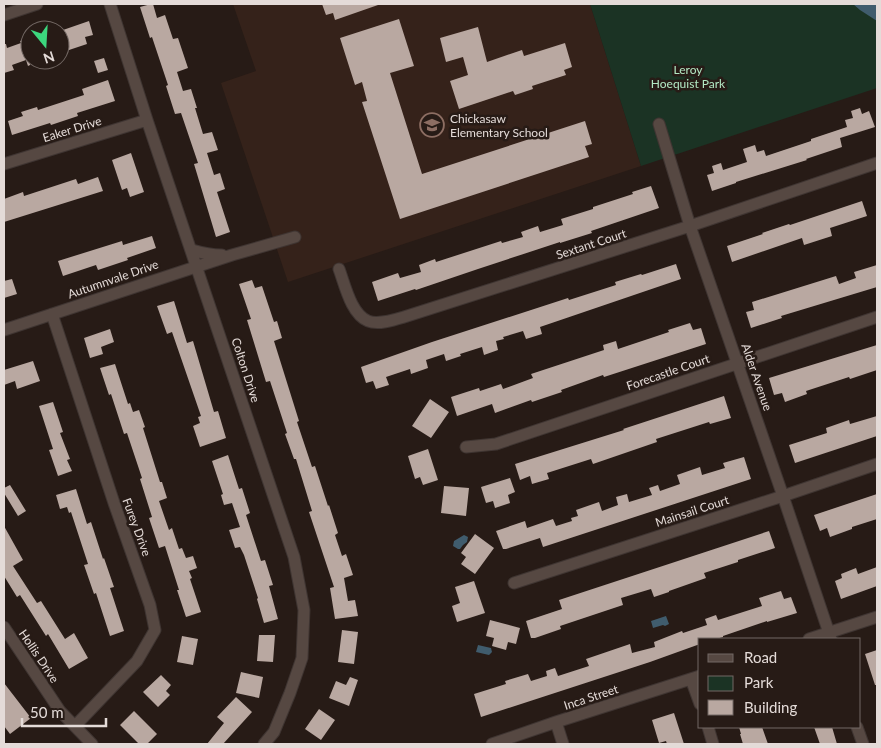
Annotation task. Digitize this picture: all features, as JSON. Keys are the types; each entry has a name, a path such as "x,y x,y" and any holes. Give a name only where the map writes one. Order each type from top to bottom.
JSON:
{"street":[{"path":"4,15 37,4"},
{"name":"Colton Drive","path":"110,4 147,120 294,557 304,610 302,658 274,732 264,744"},
{"name":"Eaker Drive","path":"4,164 147,120"},
{"name":"Alder Avenue","path":"659,124 690,226 830,636"},
{"name":"Sextant Court","path":"339,269 349,297 357,312 369,322 384,322 690,226 877,163"},
{"name":"Autumnvale Drive","path":"4,330 197,266 295,238"},
{"name":"Autumnvale Drive","path":"192,250 215,255 232,255"},
{"name":"Furey Drive","path":"52,314 114,503 150,605 155,630 136,661 75,726"},
{"name":"Forecastle Court","path":"466,447 496,444 877,317"},
{"name":"Mainsail Court","path":"514,583 877,464"},
{"path":"816,638 830,636 877,616"},
{"name":"Hollis Drive","path":"4,627 60,711 92,744"},
{"path":"696,678 698,691"},
{"name":"Inca Street","path":"492,744 696,678"},
{"path":"556,722 563,744"},
{"path":"708,728 714,744"},
{"path":"857,728 862,744"}],"shaded area":[{"name":"Chickasaw Elementary School","path":"233,4 590,4 641,166 288,282 221,83 256,71"}],"green space":[{"name":"Leroy Hoequist Park","path":"590,4 877,4 877,88 641,166"}],"water":[{"path":"853,4 877,4 877,21 860,10"},
{"path":"464,535 468,537 467,542 460,549 453,546 454,541"},
{"path":"666,616 669,624 653,628 651,621"},
{"path":"478,645 491,648 492,652 489,655 476,652"}],"building":[{"path":"153,4 157,18 165,15 173,39 178,38 188,68 177,72 183,91 191,89 203,134 212,132 218,150 207,153 214,175 220,173 225,189 217,192 230,232 216,237 194,164 198,163 181,113 175,114 166,86 168,85 140,7"},
{"path":"322,4 378,5 335,20 333,13 326,15"},
{"path":"399,19 414,66 390,73 422,174 585,121 592,144 585,146 589,157 400,219 362,102 367,101 362,82 355,85 340,38"},
{"path":"89,21 93,35 85,37 87,44 70,50 70,28"},
{"path":"478,27 487,62 522,50 524,56 565,43 572,67 564,70 566,75 532,86 533,89 515,95 513,91 459,109 450,81 468,75 463,57 446,62 440,38"},
{"path":"20,43 20,62 12,65 14,70 4,73 4,44 6,44 7,48"},
{"path":"104,58 108,70 98,73 94,61"},
{"path":"108,80 115,101 77,113 78,116 51,125 50,123 12,135 8,121 23,116 21,112 37,107 38,110 84,95 82,89"},
{"path":"860,108 862,114 869,111 875,127 840,138 842,147 712,191 707,175 714,173 712,166 721,163 723,170 747,162 743,149 755,145 757,152 764,150 766,156 847,127 845,120 853,118 851,111"},
{"path":"131,153 144,192 130,197 127,188 122,190 112,160"},
{"path":"98,177 103,191 4,222 4,199 23,192 24,196 76,179 78,184"},
{"path":"651,186 659,208 591,231 592,233 378,301 372,282 398,273 400,278 421,272 419,265 435,259 436,262 501,241 502,243 523,237 521,232 538,226 540,232 563,225 561,219 593,209 593,207"},
{"path":"862,201 867,216 830,228 832,236 804,245 802,238 732,262 727,246"},
{"path":"152,236 156,248 98,270 96,265 63,276 58,261 122,241 123,245"},
{"path":"676,264 681,279 540,327 542,334 526,339 523,331 503,337 504,339 496,341 498,350 484,355 482,347 446,361 444,354 426,360 428,368 411,374 410,369 386,377 389,385 376,389 373,381 366,383 361,367 568,298 569,300 616,285 615,282"},
{"path":"877,265 877,287 781,316 782,318 751,328 746,312 754,310 752,302 836,276 839,284 856,278 854,272"},
{"path":"12,279 17,294 4,298 4,281"},
{"path":"252,280 255,288 262,286 274,322 277,321 282,338 274,341 312,467 315,466 338,533 335,535 342,556 346,554 353,575 344,578 348,601 355,600 358,616 335,619 330,588 334,587 309,512 312,511 296,459 294,459 285,434 287,433 270,381 266,382 247,320 251,319 239,284"},
{"path":"174,301 187,343 193,341 214,412 218,411 226,438 200,447 193,426 200,423 198,417 201,416 172,332 167,334 157,306"},
{"path":"690,323 693,330 701,328 706,344 604,377 603,375 561,390 562,392 532,402 531,400 495,413 492,404 457,416 451,397 479,388 480,391 501,384 503,389 533,378 531,374 604,350 603,345 616,341 618,349"},
{"path":"110,329 114,342 101,347 103,354 90,358 84,338"},
{"path":"877,345 877,370 806,391 807,394 785,402 782,393 774,395 769,378"},
{"path":"33,361 40,381 17,389 15,381 4,385 4,370"},
{"path":"115,364 128,404 130,403 133,412 139,410 145,427 143,428 167,498 159,501 169,530 172,528 179,549 182,548 186,558 193,556 197,568 189,571 201,612 186,617 165,546 159,548 149,518 152,517 140,479 142,478 127,433 124,434 100,368"},
{"path":"724,396 731,418 710,424 709,422 656,439 657,442 593,464 591,459 547,473 549,479 532,484 530,476 520,480 515,464"},
{"path":"430,399 449,412 431,438 412,426"},
{"path":"53,402 63,432 60,433 70,459 67,460 72,471 58,476 49,450 53,449 39,406"},
{"path":"877,416 877,436 795,463 789,445 827,433 826,428 849,420 850,424"},
{"path":"428,449 438,480 423,485 420,477 415,479 408,456"},
{"path":"228,455 239,489 242,488 250,513 246,515 261,561 265,560 273,585 269,586 278,619 264,623 244,555 240,547 235,548 229,530 240,527 232,503 224,505 221,495 223,494 212,461"},
{"path":"744,457 751,479 543,547 540,538 503,549 496,531 525,521 527,528 553,519 556,526 572,521 571,518 578,516 576,510 599,502 602,511 618,505 616,497 627,494 629,502 652,495 649,488 658,485 660,491 680,484 677,475 700,467 702,475 725,468 723,463"},
{"path":"510,478 515,492 508,495 510,503 495,508 493,501 486,503 481,487"},
{"path":"10,485 26,511 18,516 4,493 4,488"},
{"path":"444,486 469,488 466,516 441,513"},
{"path":"76,489 87,524 91,522 114,587 110,588 124,631 110,636 96,593 94,594 84,565 88,564 71,512 69,513 67,507 60,509 56,495"},
{"path":"877,494 877,519 830,537 827,528 820,531 814,515"},
{"path":"4,526 23,560 13,566 37,603 41,601 65,639 74,633 88,658 69,669 48,634 46,636 20,595 17,597 4,576"},
{"path":"769,531 775,548 704,573 706,578 654,597 651,589 621,598 623,605 560,626 561,629 531,638 526,621 562,609 559,600"},
{"path":"475,534 494,548 475,574 461,564 466,557 461,553"},
{"path":"877,567 877,586 841,599 835,581 842,578 841,574 856,568 858,574"},
{"path":"474,581 485,613 457,622 452,606 460,603 455,587"},
{"path":"781,591 784,599 791,597 797,613 767,621 720,638 698,638 698,645 481,717 474,694 506,684 505,681 528,674 531,681 547,676 546,671 555,668 558,676 589,666 586,659 630,644 632,653 655,647 654,642 682,631 683,633 707,625 705,619 716,615 718,620 762,606 759,598"},
{"path":"490,620 520,628 516,644 508,642 506,650 492,646 494,638 486,636"},
{"path":"342,630 358,632 354,664 338,662"},
{"path":"259,635 275,635 273,662 257,661"},
{"path":"182,636 198,639 193,665 177,662"},
{"path":"877,650 877,685 875,685 865,654"},
{"path":"241,672 263,677 259,698 236,693"},
{"path":"161,675 171,685 166,691 170,695 158,707 143,692"},
{"path":"350,677 358,680 349,706 329,698 336,681 346,685"},
{"path":"4,683 31,718 10,734 4,726"},
{"path":"236,697 252,712 223,744 207,744 224,723 217,717"},
{"path":"319,709 335,720 321,740 305,729"},
{"path":"134,711 157,734 147,744 139,744 120,725"},
{"path":"674,713 684,744 667,744 666,741 659,743 652,720"},
{"path":"739,728 762,728 768,744 743,744"},
{"path":"814,728 832,728 837,744 820,744"}],"place":[{"name":"Chickasaw Elementary School","path":"432,125"}]}
